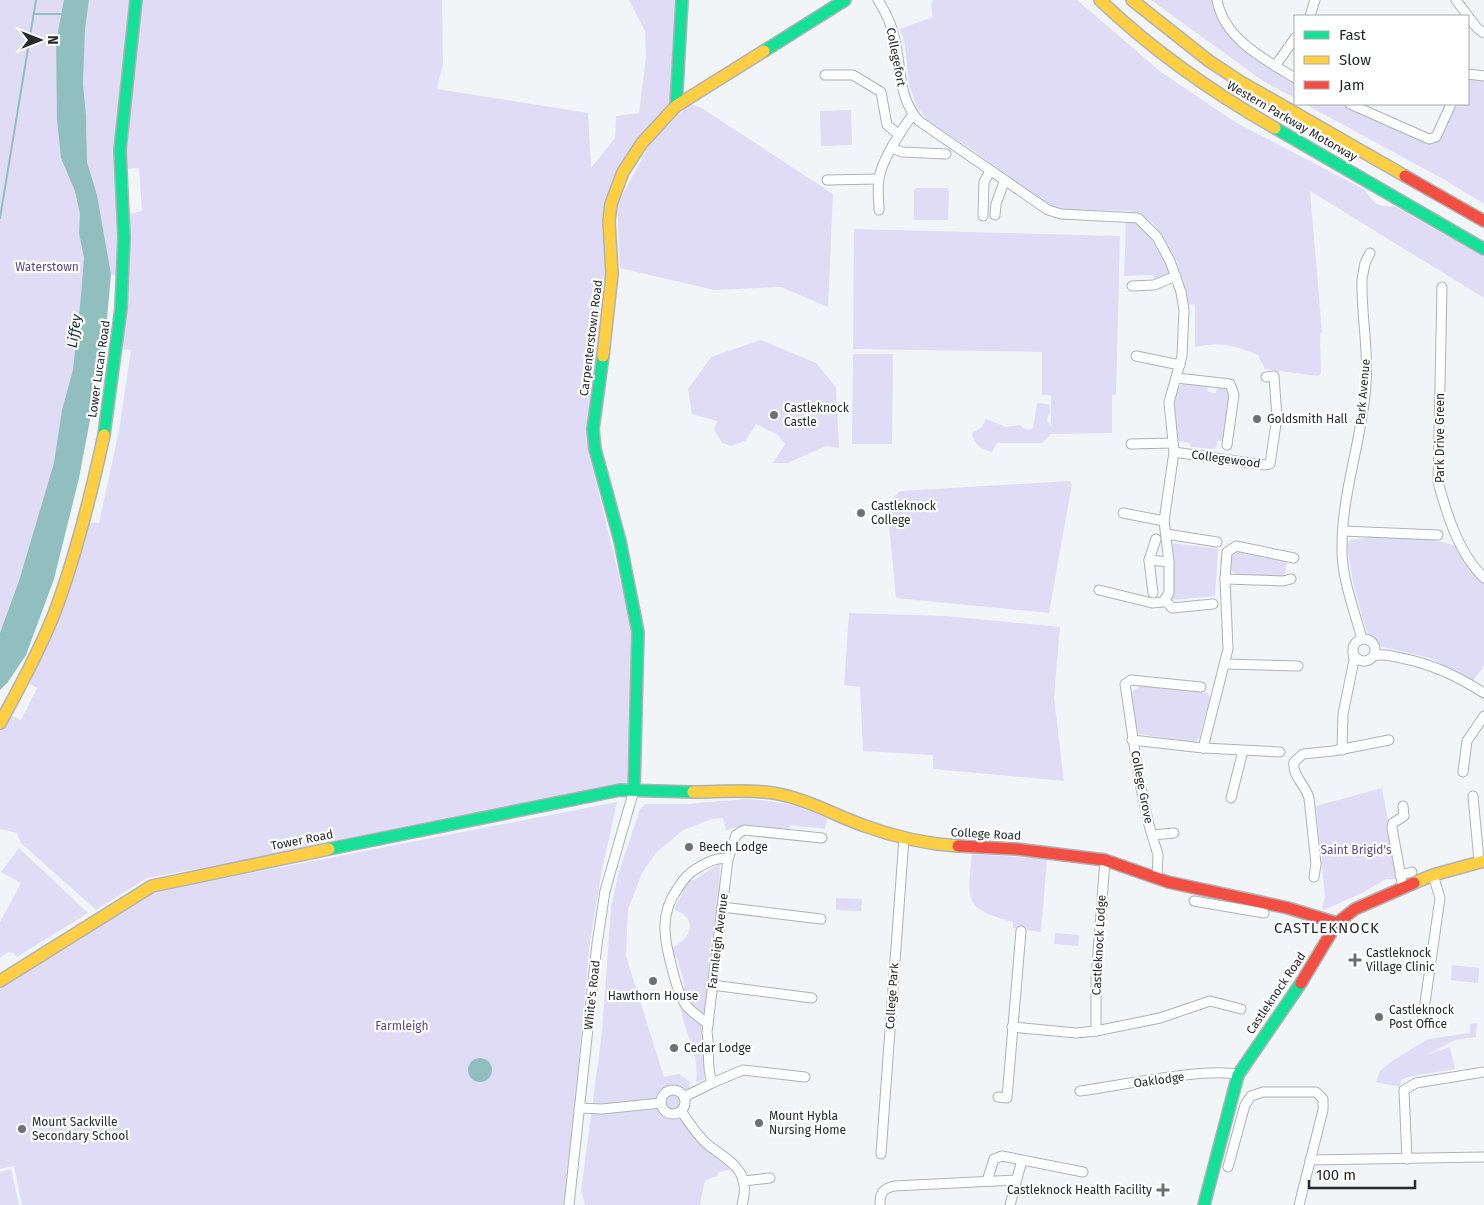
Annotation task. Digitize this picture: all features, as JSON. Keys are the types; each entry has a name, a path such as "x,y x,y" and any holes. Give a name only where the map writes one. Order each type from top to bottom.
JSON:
{"main road":[{"name":"Lower Lucan Road","path":"0,723 45,636 62,594 78,542 102,438 120,322 124,247 120,152 136,0"},
{"path":"676,106 682,0"},
{"name":"Carpenterstown Road","path":"634,790 638,632 620,541 595,450 593,430 612,279 609,222 611,204 616,188 629,163 659,122 676,106 845,0"},
{"name":"Western Parkway Motorway","path":"1100,0 1151,46 1195,81 1250,115 1407,202 1484,249"},
{"name":"Western Parkway Motorway","path":"1132,0 1209,62 1484,221"},
{"name":"College Road","path":"634,790 661,792 765,792 779,794 809,802 864,826 904,838 943,845 1016,849 1105,860 1240,903 1337,922"},
{"name":"Tower Road","path":"0,980 152,886 164,882 611,792 634,790"},
{"name":"Castleknock Road","path":"1204,1205 1238,1076 1310,970 1337,922 1355,909 1434,875 1482,861"}],"street":[{"name":"Collegefort","path":"878,0 887,16 894,36 904,96 913,114 929,129 1004,182 1048,210 1061,214"},
{"path":"1217,0 1222,19 1227,28 1275,66 1294,77"},
{"path":"1310,15 1315,0"},
{"path":"1456,0 1467,15"},
{"path":"1469,17 1477,28 1484,33"},
{"path":"1275,66 1294,39"},
{"path":"1469,74 1484,76"},
{"name":"Collegefort","path":"825,75 853,75 881,92 887,125 898,134"},
{"path":"1363,106 1429,139 1436,137 1451,105"},
{"path":"879,210 878,179 881,170 898,134 913,114"},
{"path":"892,148 908,153 946,154"},
{"path":"983,216 984,182 990,172"},
{"path":"827,180 878,179"},
{"path":"995,215 996,204 1004,182"},
{"name":"Collegewood","path":"1061,214 1138,218 1157,237 1176,276 1184,310 1184,342 1169,402 1174,448 1164,521 1169,562 1169,593 1164,600"},
{"name":"Park Avenue","path":"1362,638 1342,561 1345,504 1356,454 1366,385 1362,270 1370,253"},
{"path":"1132,286 1154,285 1176,276"},
{"name":"Park Drive Green","path":"1442,287 1438,482 1444,504 1465,555 1484,578"},
{"path":"1136,356 1180,364"},
{"name":"Collegewood","path":"1131,444 1174,448 1264,465 1270,464 1278,406 1274,376 1266,377"},
{"name":"Collegewood","path":"1176,378 1230,384 1234,395 1227,445"},
{"path":"1123,513 1164,521"},
{"path":"1343,531 1438,534"},
{"path":"1166,534 1214,544"},
{"path":"1153,592 1149,560 1156,539"},
{"path":"1203,748 1225,664 1228,640 1225,579 1228,552 1236,546 1294,558"},
{"path":"1149,560 1169,562"},
{"path":"1225,579 1283,581 1291,579"},
{"path":"1099,590 1152,603 1160,603 1164,600 1172,608 1213,604"},
{"path":"1342,750 1343,714 1354,660 1354,645 1362,638 1373,642 1376,649 1374,656"},
{"path":"1353,652 1360,660 1368,660 1374,656 1384,654 1426,663 1450,673 1484,693"},
{"path":"1225,664 1298,666"},
{"name":"College Grove","path":"1157,878 1158,855 1132,740 1125,684 1127,681 1201,686"},
{"path":"1463,772 1467,741 1484,716"},
{"name":"College Grove","path":"1132,740 1203,748 1280,752"},
{"path":"1314,877 1316,864 1308,798 1306,787 1297,777 1294,767 1297,757 1303,754 1342,750 1390,740"},
{"path":"1231,798 1243,751"},
{"name":"White's Road","path":"569,1205 605,891 634,790"},
{"path":"1473,796 1482,861"},
{"path":"1402,806 1404,816 1392,823 1392,828 1404,888"},
{"name":"Farmleigh Avenue","path":"712,1083 709,1074 708,1024 728,859 736,835 739,832 822,838"},
{"name":"College Grove","path":"1152,835 1174,833"},
{"name":"College Park","path":"881,1154 904,838"},
{"path":"708,1024 683,1002 665,941 665,913 671,897 691,871 709,861 719,858 728,859"},
{"name":"Castleknock Lodge","path":"1096,1031 1096,979 1105,860"},
{"path":"1400,875 1412,872"},
{"path":"1422,1024 1440,898 1434,875"},
{"path":"1194,901 1240,903 1264,914"},
{"path":"722,907 821,919"},
{"path":"998,1097 1006,1098 1021,931"},
{"path":"712,985 812,998"},
{"path":"1012,1027 1076,1033 1096,1031 1160,1018 1210,1001 1241,1009"},
{"path":"684,1098 712,1083 743,1070 805,1077"},
{"path":"1407,1159 1404,1090 1416,1083 1484,1072"},
{"name":"Oaklodge","path":"1080,1091 1202,1074 1226,1073 1238,1076"},
{"path":"669,1090 678,1091 684,1098 684,1107 672,1114 661,1103 662,1097 669,1090"},
{"path":"1228,1167 1245,1105 1251,1096 1262,1092 1312,1091 1323,1099 1323,1110 1298,1205"},
{"path":"579,1108 602,1109 661,1103"},
{"path":"681,1110 696,1132 732,1161 743,1181 742,1205"},
{"path":"987,1181 994,1159 1002,1156 1082,1172"},
{"path":"1310,1160 1484,1157"},
{"path":"1010,1205 1022,1160"},
{"path":"743,1181 770,1178"},
{"path":"880,1205 880,1194 885,1188 1016,1180"}],"green space":[{"name":"Waterstown","path":"0,0 76,0 73,14 94,274 51,535 0,633"},
{"path":"89,0 131,0 118,278 111,274 97,195 87,162 83,83 85,30"},
{"path":"140,0 442,0 443,63 437,89 588,113 591,168 615,138 616,116 639,113 646,57 645,31 629,0 675,0 673,104 622,168 607,275 589,453 633,633 627,783 285,853 147,878 96,910 21,843 17,833 0,829 0,730 10,715 21,720 37,688 26,682 86,522 99,523 119,431 131,350 121,349 128,214 142,211 139,168 124,169 126,118"},
{"path":"933,0 1077,0 1161,72 1235,122 1365,190 1377,204 1394,206 1484,257 1484,298 1310,191 1322,332 1320,333 1321,374 1318,376 1265,369 1258,355 1234,347 1213,345 1195,347 1195,304 1188,305 1177,262 1153,223 1143,216 1130,211 1053,209 970,148 928,121 917,107 909,85 905,45 900,29 933,17 931,6"},
{"path":"1151,0 1214,0 1223,26 1294,77 1294,97 1263,81"},
{"path":"1471,77 1484,79 1484,204 1443,179 1307,105 1345,105 1414,135 1442,135 1456,105 1469,105 1469,79"},
{"path":"689,104 700,107 833,194 828,307 781,287 714,290 620,268 617,205 650,144"},
{"path":"851,110 852,145 821,146 820,111"},
{"path":"916,188 947,188 949,191 948,220 914,220 914,190"},
{"path":"1126,220 1142,226 1154,239 1171,270 1169,274 1155,280 1153,275 1124,276"},
{"path":"854,229 1120,236 1116,395 1112,395 1112,433 1051,434 1042,443 997,443 992,452 982,448 974,441 972,433 982,427 986,419 1006,427 1019,425 1028,430 1033,428 1037,403 1049,404 1050,412 1047,420 1051,426 1051,395 1042,395 1042,352 853,349"},
{"path":"761,340 816,363 836,387 839,448 826,446 788,463 773,463 785,444 778,435 756,424 746,440 732,446 722,443 714,429 717,421 692,414 688,389 711,357"},
{"path":"853,354 893,354 892,444 852,444"},
{"path":"1185,382 1206,384 1208,392 1215,393 1220,385 1225,385 1231,391 1224,440 1218,441 1215,449 1191,447 1189,443 1178,441 1174,418 1174,401 1179,387"},
{"path":"1069,481 1072,484 1049,613 896,598 887,504 900,491"},
{"path":"1372,537 1439,541 1460,548 1467,565 1484,584 1484,666 1473,681 1430,658 1379,646 1368,636 1353,583 1347,545 1350,540"},
{"path":"1173,543 1218,549 1215,596 1172,600"},
{"path":"1236,550 1287,560 1285,577 1254,578 1232,571 1227,566 1231,554"},
{"path":"849,613 946,616 1060,627 1054,698 1064,781 933,769 933,755 863,751 860,687 844,685"},
{"path":"1140,686 1208,693 1210,698 1199,738 1195,742 1139,734 1136,730 1132,692"},
{"name":"Saint Brigid's","path":"1382,788 1399,879 1386,879 1364,892 1324,910 1322,908 1325,897 1316,806"},
{"path":"746,799 778,802 808,810 827,819 825,829 791,825 789,829 746,825 726,830 723,818 712,819 683,830 656,853 642,873 628,909 626,956 664,1077 679,1074 690,1082 688,1119 692,1133 730,1170 718,1172 718,1176 705,1180 700,1205 585,1205 581,1191 602,1032 611,908 618,875 640,809 646,804 687,804"},
{"name":"Farmleigh","path":"617,802 601,875 590,942 565,1205 22,1205 14,1166 0,1169 0,988 154,892"},
{"path":"19,848 88,913 17,957 13,953 8,952 0,958 0,922 21,883 1,872"},
{"path":"972,854 1047,859 1041,932 1013,928 1013,922 985,913 977,907 972,901 969,883"},
{"path":"720,863 719,900 703,1030 704,1080 696,1082 696,1063 681,1006 683,987 685,986 677,958 674,958 671,948 684,939 690,925 689,920 684,915 674,909 683,892 681,891 690,880 694,880"},
{"path":"836,898 862,899 861,911 836,910"},
{"path":"1055,933 1079,935 1078,946 1054,944"},
{"path":"1452,965 1479,968 1478,983 1451,980"},
{"path":"1477,1023 1476,1037 1455,1040 1427,1055 1450,1047 1455,1069 1408,1077 1401,1080 1400,1087 1376,1082 1380,1071 1392,1061 1428,1039 1470,1033 1470,1024"},
{"path":"11,1169 19,1205 0,1205 0,1172"}],"water":[{"path":"64,0 89,0 85,30 83,83 87,162 97,195 111,274 105,341 79,478 54,579 26,655 8,682 0,690 0,633 19,581 54,463 62,410 73,370 81,296 84,258 79,233 80,214 75,191 61,158 57,119 56,42"},
{"path":"480,1058 489,1061 492,1070 489,1079 480,1082 471,1079 468,1070 471,1061"}],"waterway":[{"path":"0,218 36,0"},
{"path":"34,14 61,14"}],"traffic: fast":[{"path":"104,435 121,308 124,237 120,150 136,0"},
{"path":"676,106 682,0"},
{"path":"764,51 845,0"},
{"path":"1275,128 1484,249"},
{"path":"603,356 593,429 595,449 620,541 638,632 634,790"},
{"path":"329,849 620,790 693,792"},
{"path":"1204,1205 1238,1075 1301,983"}],"traffic: slow":[{"path":"1100,0 1120,19 1184,70 1275,128"},
{"path":"1132,0 1209,61 1241,82 1405,176"},
{"path":"603,356 612,274 609,221 611,204 623,172 642,143 676,106 764,51"},
{"path":"0,723 36,656 62,592 82,525 104,435"},
{"path":"693,792 752,791 787,796 808,802 855,822 888,833 922,842 958,846"},
{"path":"0,981 152,886 329,849"},
{"path":"1414,883 1433,875 1484,861"}],"traffic: jam":[{"path":"1405,176 1484,221"},
{"path":"958,846 1016,849 1105,860 1168,882 1288,908 1337,923"},
{"path":"1301,983 1337,923 1355,909 1414,883"}],"place":[{"name":"Castleknock Castle","path":"774,415"},
{"name":"Goldsmith Hall","path":"1257,419"},
{"name":"Castleknock College","path":"861,513"},
{"name":"Beech Lodge","path":"689,847"},
{"name":"Castleknock Village Clinic","path":"1355,960"},
{"name":"Hawthorn House","path":"653,981"},
{"name":"Castleknock Post Office","path":"1379,1017"},
{"name":"Cedar Lodge","path":"674,1048"},
{"name":"Mount Hybla Nursing Home","path":"759,1123"},
{"name":"Mount Sackville Secondary School","path":"22,1129"},
{"name":"Castleknock Health Facility","path":"1163,1190"}],"district":[{"name":"CASTLEKNOCK","path":"1327,928"}],"water label":[{"name":"Liffey","path":"74,331"}]}
